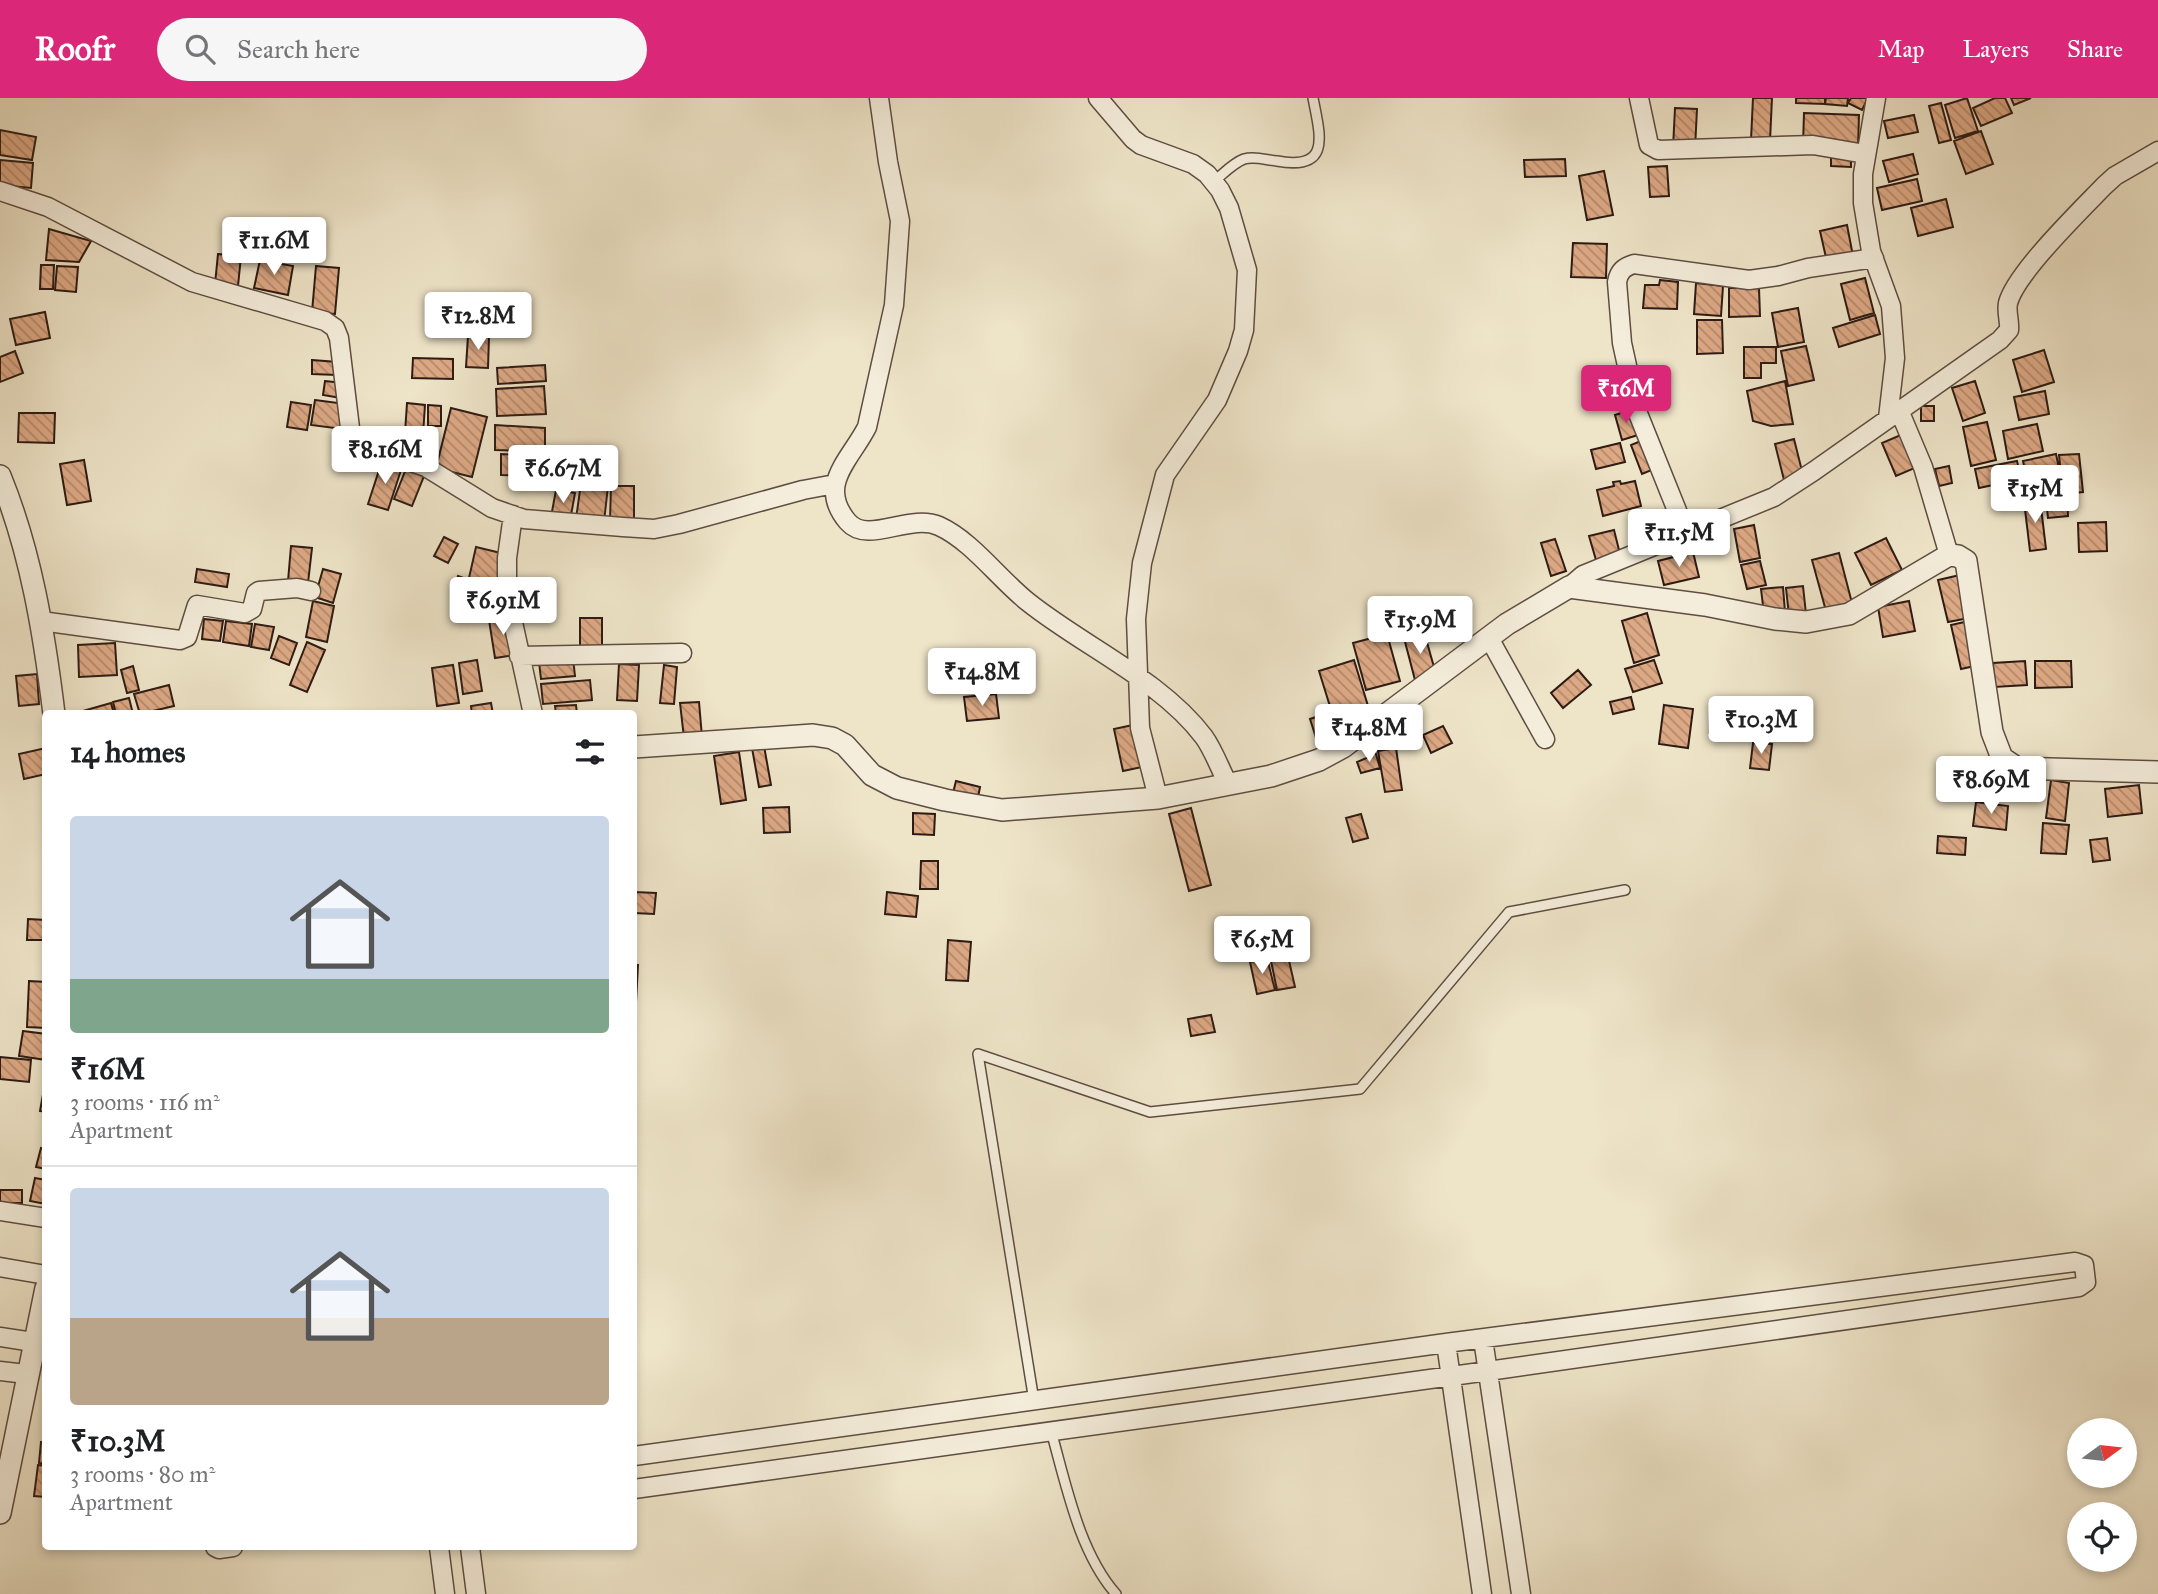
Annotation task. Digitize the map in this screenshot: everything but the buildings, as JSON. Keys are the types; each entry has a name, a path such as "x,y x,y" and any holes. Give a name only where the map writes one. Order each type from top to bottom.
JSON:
{"street":[{"path":"879,98 900,220 897,282 867,427 838,471 835,484 839,509 848,523 867,532 918,521 938,526 956,537 1037,609 1171,702 1204,738 1228,785"},
{"path":"1098,98 1141,145 1193,164 1207,174 1220,190 1229,208 1247,271 1244,330 1238,351 1217,400 1173,461 1161,489 1142,562 1136,619 1140,728 1158,798"},
{"path":"1639,98 1648,145 1658,150 1812,145 1865,154"},
{"path":"1876,98 1865,154 1863,203 1866,226 1888,296 1894,330 1894,414 1923,467 1949,555"},
{"path":"637,747 813,735 832,738 845,745 872,775 897,788 944,800 1002,810 1158,798 1271,776 1319,760 1343,747 1518,617 1569,587 1583,575 1774,497 2000,340 2010,326 2008,305 2011,296 2028,269 2115,176 2158,151"},
{"path":"0,191 48,207 192,282 325,321 335,328 339,338 350,428 355,440 363,446 426,467 492,508 524,519 654,528 835,484"},
{"path":"1686,533 1637,411 1622,343 1617,282 1619,272 1634,264 1749,280 1874,258"},
{"path":"0,476 17,518 41,621 53,710"},
{"path":"513,515 507,558 507,595 532,710"},
{"path":"1569,587 1806,622 1849,614 1949,555 1958,556 1966,561 1992,732 2002,758 2017,768 2158,772"},
{"path":"41,621 184,640 189,633 197,606 245,613 252,609 259,590 297,588 312,591"},
{"path":"1489,638 1545,739"},
{"path":"519,656 682,653"},
{"path":"0,1211 42,1217"},
{"path":"637,1456 1446,1343 2075,1262 2084,1265 2086,1282 2079,1287 637,1489"},
{"path":"0,1267 42,1274"},
{"path":"1,1505 42,1304"},
{"path":"0,1337 33,1342"},
{"path":"1483,1339 1521,1594"},
{"path":"1446,1343 1482,1594"},
{"path":"0,1371 26,1374"},
{"path":"439,1550 445,1594"},
{"path":"470,1550 476,1594"}],"lane":[{"path":"1213,182 1243,159 1254,157 1298,164 1311,159 1319,146 1320,136 1313,98"},
{"path":"1034,1401 978,1054 1150,1112 1360,1089 1509,912 1625,890"},
{"path":"1051,1431 1071,1504 1097,1566 1116,1594"}]}
